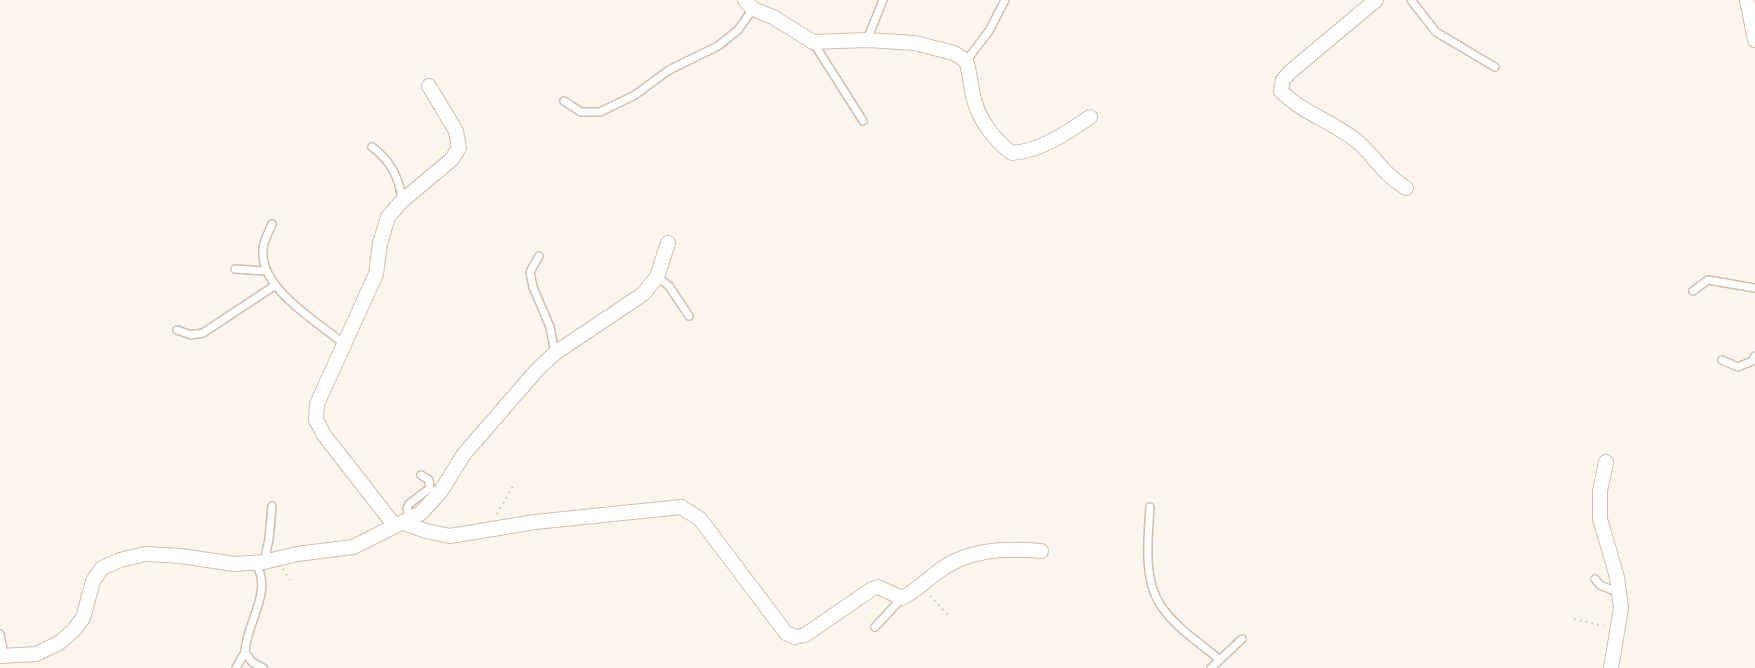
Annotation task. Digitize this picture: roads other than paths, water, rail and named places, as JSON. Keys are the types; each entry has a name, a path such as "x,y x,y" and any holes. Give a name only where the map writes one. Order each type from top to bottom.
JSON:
{"street":[{"path":"1377,0 1290,72 1283,80 1281,91 1294,104 1344,132 1360,144 1387,176 1406,188"},
{"path":"1747,0 1755,40"},
{"path":"749,5 813,42 867,40 915,43 954,53 966,61 975,105 999,145 1012,153 1025,152 1048,142 1090,117"},
{"path":"429,86 456,131 459,148 452,159 402,201 388,217 380,243 376,274 317,404 316,420 324,435 403,523 450,536 569,518 681,507 700,519 786,633 795,637 805,634 872,589 878,587 902,598 922,588 934,574 965,555 981,551 1041,551"},
{"path":"2,656 36,654 59,643 74,632 83,618 93,581 102,568 120,560 145,554 181,556 234,564 259,562 297,554 353,547 421,513 441,491 464,454 555,353 643,294 657,277 668,243"},
{"path":"1606,462 1600,491 1600,519 1609,543 1619,593 1618,627 1611,668"}],"lane":[{"path":"867,40 883,0"},
{"path":"966,61 989,31 1005,0"},
{"path":"1411,0 1436,32 1495,67"},
{"path":"564,101 581,112 600,112 636,95 669,70 718,46 738,30 749,5"},
{"path":"813,42 863,121"},
{"path":"372,147 393,170 400,185 402,201"},
{"path":"272,224 263,247 265,271 274,286 344,344"},
{"path":"539,256 530,272 532,287 550,327 555,353"},
{"path":"236,269 265,271"},
{"path":"657,277 669,286 689,316"},
{"path":"1693,291 1708,280 1755,288"},
{"path":"177,330 191,335 203,333 274,286"},
{"path":"1722,360 1738,367 1752,361 1755,356"},
{"path":"403,523 409,504 430,489 429,480 421,475"},
{"path":"236,668 245,652 251,621 262,596 264,585 259,562 272,506"},
{"path":"1150,507 1147,550 1153,587 1163,610 1220,658"},
{"path":"1594,579 1600,585 1619,593"},
{"path":"874,627 902,598"},
{"path":"0,634 2,656"},
{"path":"1211,668 1242,639"},
{"path":"245,652 252,662 263,668"}]}
